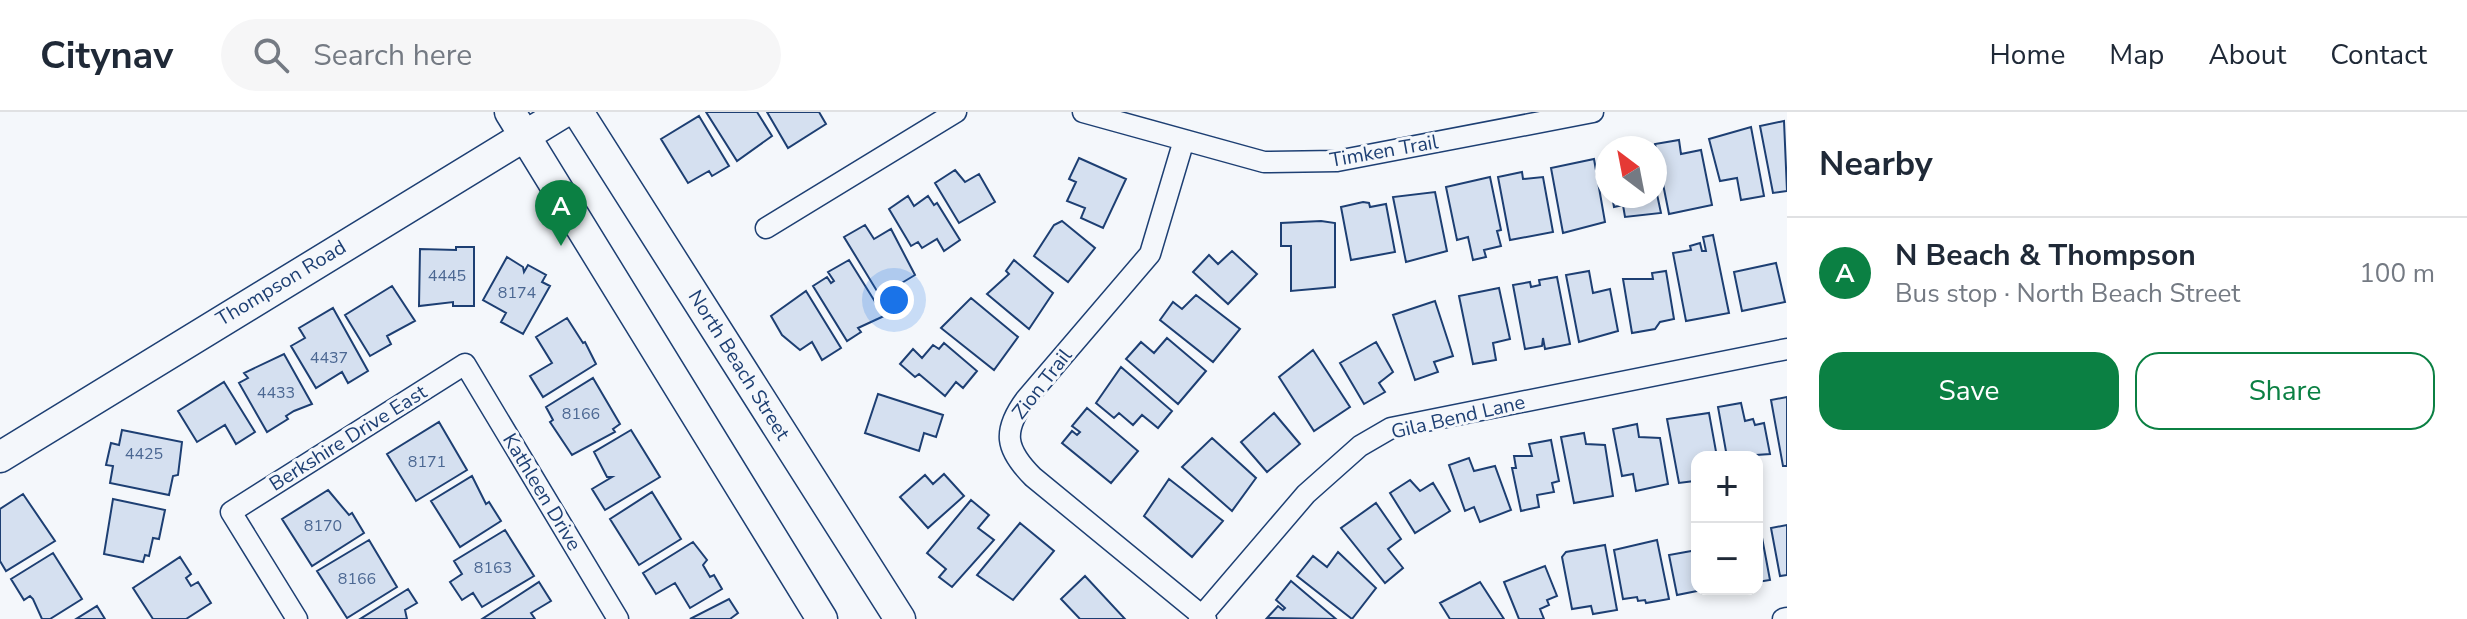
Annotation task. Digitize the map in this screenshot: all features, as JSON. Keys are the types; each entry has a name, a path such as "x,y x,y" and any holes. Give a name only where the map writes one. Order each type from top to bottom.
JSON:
{"main road":[{"name":"Thompson Road","path":"0,457 517,124 564,112"},
{"name":"North Beach Street","path":"578,112 900,619"},
{"path":"517,124 822,619"}],"street":[{"path":"766,228 956,112"},
{"name":"Timken Trail","path":"1083,112 1264,162 1337,161 1593,112"},
{"name":"Zion Trail","path":"1184,140 1150,254 1011,419 1009,442 1018,462 1033,477 1201,618"},
{"name":"Gila Bend Lane","path":"1201,618 1306,494 1360,446 1391,428 1787,349"},
{"name":"Berkshire Drive East","path":"297,619 231,512 465,364"},
{"name":"Kathleen Drive","path":"465,364 618,619"}],"building":[{"path":"706,112 757,112 772,136 737,161"},
{"path":"767,112 819,112 826,124 788,148"},
{"path":"699,116 729,166 712,176 709,171 688,183 661,139"},
{"path":"1784,121 1787,191 1773,193 1760,126"},
{"path":"1751,127 1764,196 1741,200 1737,178 1720,181 1709,139"},
{"path":"1679,140 1681,154 1701,150 1712,205 1669,214 1667,142"},
{"path":"1079,158 1126,179 1103,228 1081,218 1085,208 1067,201 1076,182 1069,179"},
{"path":"1594,159 1595,208 1603,208 1605,222 1563,233 1551,168"},
{"path":"955,170 965,182 979,174 995,202 959,223 935,183"},
{"path":"1522,172 1523,179 1543,177 1553,232 1510,240 1498,177"},
{"path":"1490,177 1501,230 1497,231 1501,246 1484,250 1486,257 1473,260 1468,237 1457,240 1446,187"},
{"path":"1435,192 1447,251 1406,262 1393,197"},
{"path":"908,196 914,206 928,196 934,205 937,203 960,240 944,251 937,239 922,248 918,242 911,246 889,209"},
{"path":"1369,203 1370,207 1386,204 1395,252 1351,260 1341,207"},
{"path":"1624,208 1660,208 1661,213 1625,217"},
{"path":"1062,221 1095,248 1068,282 1034,256 1054,225"},
{"path":"1281,223 1335,223 1335,287 1291,291 1291,246 1281,246"},
{"path":"865,225 874,239 891,229 915,275 880,296 844,237"},
{"path":"1713,235 1729,313 1686,321 1673,253 1691,250 1690,246 1700,243 1702,251 1706,251 1703,237"},
{"path":"456,247 474,247 474,306 453,306 453,302 419,306 420,249 456,250"},
{"path":"1232,251 1257,274 1228,304 1193,272 1209,255 1218,264"},
{"path":"507,257 523,267 524,272 528,265 546,275 542,282 550,286 523,334 501,322 506,313 483,300"},
{"path":"849,260 884,316 858,328 861,332 847,341 813,286 827,277 831,283 834,281 828,272"},
{"path":"1014,260 1053,293 1029,329 987,294 1009,274 1006,271"},
{"path":"1776,263 1785,302 1742,311 1734,272"},
{"path":"1589,271 1593,293 1610,289 1618,331 1579,342 1566,275"},
{"path":"1666,271 1674,319 1660,322 1655,329 1632,333 1623,279 1653,279 1652,273"},
{"path":"1557,277 1570,344 1545,349 1543,338 1542,346 1525,349 1513,285 1530,282 1531,287 1540,285 1539,280"},
{"path":"392,286 415,321 387,336 391,344 370,356 345,315"},
{"path":"1499,288 1510,339 1493,343 1496,360 1473,364 1459,296"},
{"path":"806,291 841,348 822,360 812,342 800,350 782,335 771,316"},
{"path":"1196,295 1240,329 1213,362 1160,320 1173,302 1182,309"},
{"path":"971,298 1018,337 994,370 941,328"},
{"path":"1435,301 1453,356 1434,362 1438,372 1415,380 1393,315"},
{"path":"333,308 368,371 348,383 342,372 316,388 291,346 305,338 299,328"},
{"path":"567,318 585,342 596,364 543,397 530,376 552,363 536,337"},
{"path":"1167,338 1206,371 1178,404 1126,359 1141,342 1154,353"},
{"path":"1376,342 1393,372 1379,383 1385,392 1364,404 1340,363"},
{"path":"944,343 977,371 963,388 956,382 945,396 919,374 915,377 900,364 913,349 922,358 933,345 939,349"},
{"path":"1313,350 1350,407 1314,431 1279,377"},
{"path":"284,354 312,404 294,411 286,416 288,419 267,432 239,383 248,378 244,373"},
{"path":"1121,367 1172,411 1158,428 1142,415 1133,425 1119,413 1114,418 1096,403"},
{"path":"593,378 620,424 613,429 615,432 572,455 550,422 553,420 546,407"},
{"path":"224,382 255,432 236,444 225,425 197,442 178,411"},
{"path":"878,394 943,415 936,437 924,433 919,451 865,433"},
{"path":"1787,397 1787,466 1783,466 1771,400"},
{"path":"1741,403 1745,421 1753,419 1755,425 1764,423 1770,454 1763,454 1763,451 1726,451 1718,407"},
{"path":"1087,408 1138,451 1111,483 1062,443 1072,431 1077,435 1080,432 1072,426"},
{"path":"1274,413 1300,444 1267,472 1241,442"},
{"path":"1709,413 1716,451 1691,451 1691,481 1679,483 1667,419"},
{"path":"439,422 467,470 416,501 387,454"},
{"path":"1637,424 1639,437 1660,438 1668,484 1636,491 1633,474 1622,476 1613,429"},
{"path":"122,430 182,442 178,475 173,476 169,495 110,483 113,466 106,465 111,443 119,445"},
{"path":"631,430 660,477 605,510 592,489 612,477 607,477 594,452"},
{"path":"1584,433 1586,444 1605,445 1613,496 1574,503 1561,437"},
{"path":"1212,438 1256,478 1232,511 1182,467"},
{"path":"1551,440 1559,481 1552,483 1554,492 1537,495 1539,507 1521,511 1512,468 1516,468 1514,456 1532,456 1529,444"},
{"path":"1469,458 1474,471 1495,466 1511,510 1480,522 1474,507 1465,511 1449,465"},
{"path":"944,474 964,496 928,528 900,497 925,475 933,484"},
{"path":"472,476 486,504 489,502 501,521 460,547 431,501"},
{"path":"1169,479 1223,521 1192,557 1144,516"},
{"path":"1410,480 1420,491 1433,483 1450,511 1415,533 1390,493"},
{"path":"328,490 349,515 352,513 364,533 312,566 282,519"},
{"path":"652,492 681,539 639,565 610,519"},
{"path":"23,494 55,541 6,571 0,561 0,509"},
{"path":"113,499 165,510 159,539 153,538 149,556 145,555 143,562 104,554"},
{"path":"971,500 989,515 978,528 994,540 952,587 939,577 946,569 927,553"},
{"path":"1376,503 1401,539 1388,549 1403,568 1385,583 1341,528"},
{"path":"1020,523 1054,551 1013,600 977,575"},
{"path":"1787,525 1787,575 1780,576 1771,528"},
{"path":"505,530 534,576 482,607 473,593 462,600 450,582 462,574 454,561"},
{"path":"369,540 397,587 347,618 317,571"},
{"path":"1657,540 1669,599 1646,603 1645,600 1638,601 1637,597 1623,599 1614,550"},
{"path":"693,542 707,560 703,565 710,577 714,575 722,589 690,608 675,583 656,594 643,573"},
{"path":"1763,543 1770,580 1763,581"},
{"path":"1605,545 1617,610 1593,614 1591,606 1572,609 1562,557 1566,552"},
{"path":"1691,551 1691,592 1677,595 1669,555"},
{"path":"1338,552 1376,588 1352,619 1297,576 1313,556 1327,567"},
{"path":"53,553 82,599 50,619 42,619 33,599 30,596 24,600 11,579"},
{"path":"180,557 191,574 186,578 191,586 198,582 211,603 186,619 153,619 133,588"},
{"path":"1545,566 1557,596 1547,600 1549,605 1540,609 1544,619 1519,619 1504,582"},
{"path":"1085,576 1125,619 1080,619 1061,599"},
{"path":"1291,581 1336,619 1267,618 1278,606 1283,610 1285,608 1276,600"},
{"path":"539,582 551,601 531,613 535,619 482,619"},
{"path":"1480,582 1504,619 1450,619 1440,603"},
{"path":"408,589 417,603 405,610 407,619 360,619"},
{"path":"729,599 738,613 730,619 690,619"},
{"path":"97,606 105,619 76,619"}],"place":[{"name":"N Beach & Thompson","path":"561,246"}]}
